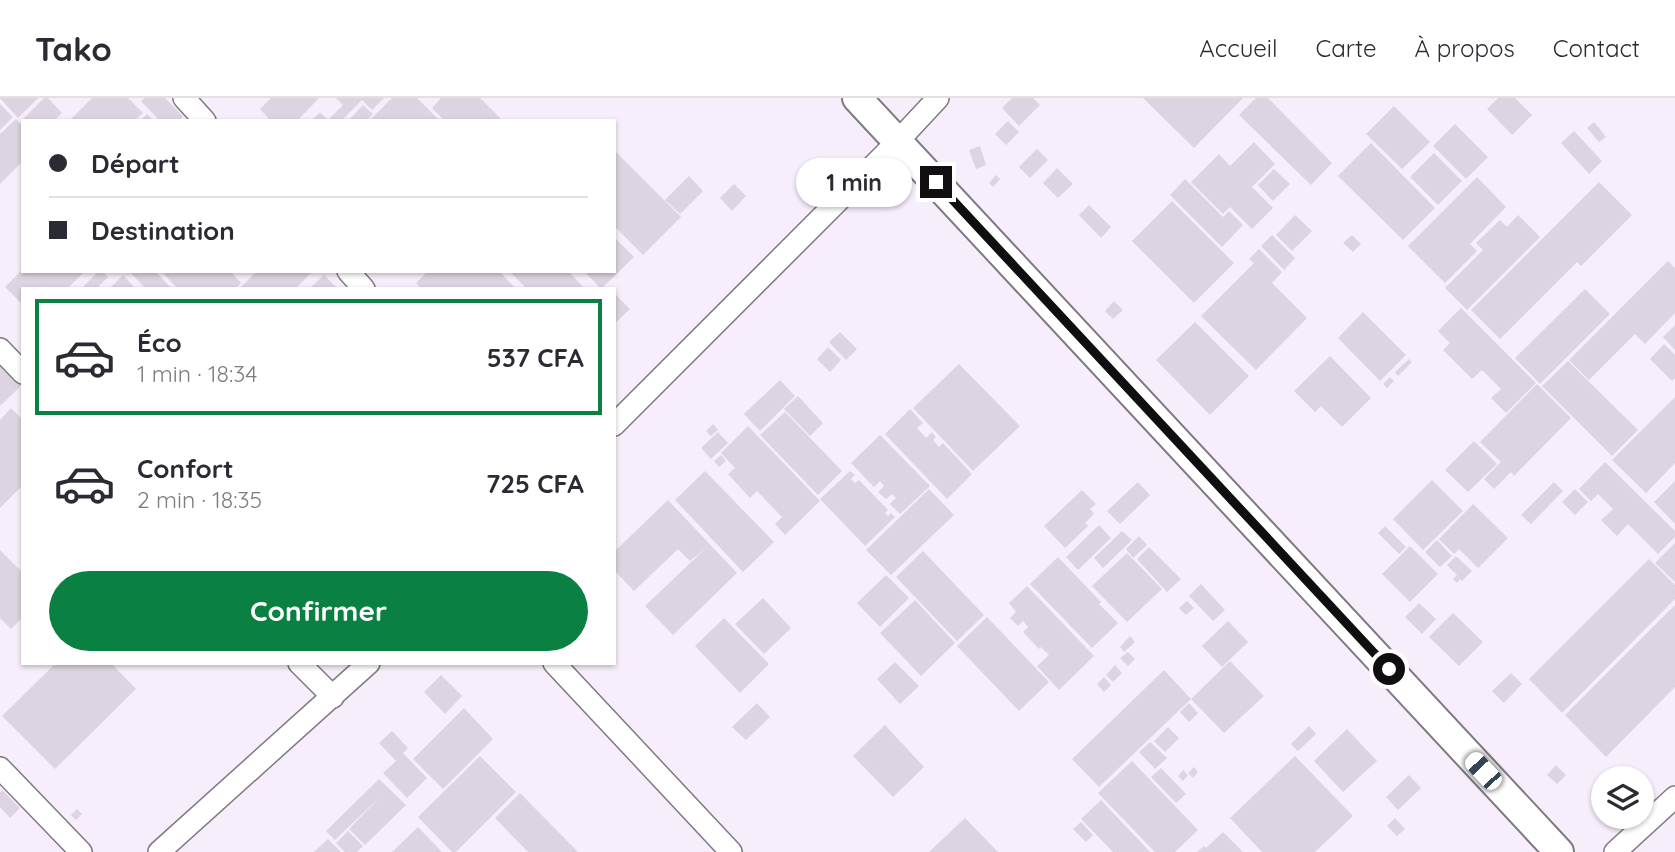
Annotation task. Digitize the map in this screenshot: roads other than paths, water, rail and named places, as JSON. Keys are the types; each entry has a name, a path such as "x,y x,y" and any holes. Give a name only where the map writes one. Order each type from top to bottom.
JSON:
{"street":[{"path":"184,98 203,119"},
{"path":"856,98 1559,852"},
{"path":"616,423 938,98"},
{"path":"350,273 363,287"},
{"path":"0,349 21,371"},
{"path":"301,665 332,697"},
{"path":"159,852 367,665"},
{"path":"556,665 732,852"},
{"path":"0,768 81,852"},
{"path":"1615,852 1675,797"}]}
